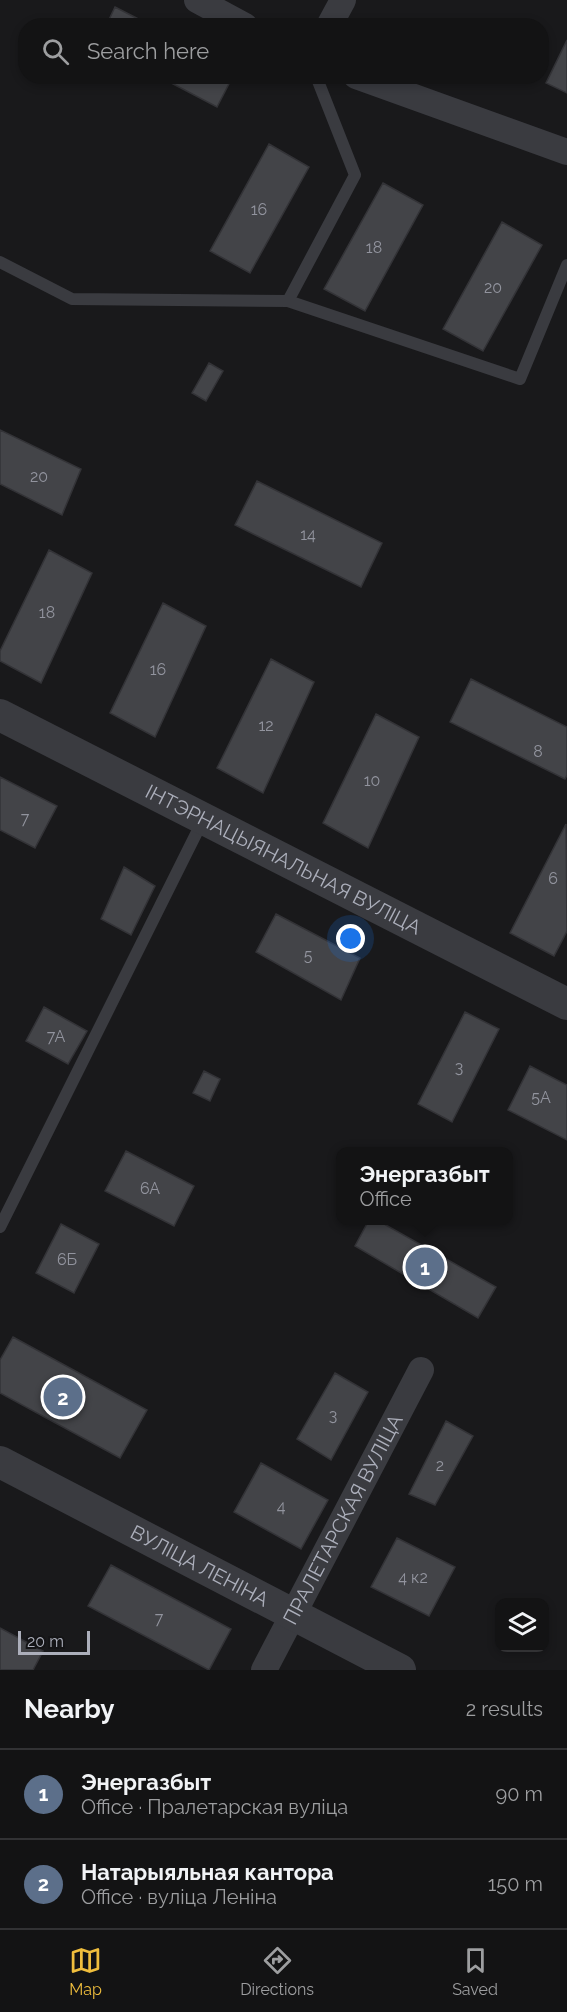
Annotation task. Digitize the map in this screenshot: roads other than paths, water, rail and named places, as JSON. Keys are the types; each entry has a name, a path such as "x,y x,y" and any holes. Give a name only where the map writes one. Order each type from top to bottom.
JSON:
{"street":[{"path":"197,0 230,18"},
{"path":"333,18 343,0"},
{"path":"378,84 567,152"},
{"name":"ІНТЭРНАЦЫЯНАЛЬНАЯ ВУЛІЦА","path":"0,715 565,998"},
{"name":"ПРАЛЕТАРСКАЯ ВУЛІЦА","path":"264,1670 421,1370"},
{"name":"ВУЛІЦА ЛЕНІНА","path":"0,1462 400,1670"}],"lane":[{"path":"288,301 355,175 319,84"},
{"path":"0,262 72,299 288,301 520,379 567,265"},
{"path":"0,1227 204,818"}],"place":[{"name":"Энергазбыт","path":"425,1267"},
{"name":"Натарыяльная кантора","path":"63,1397"}]}
